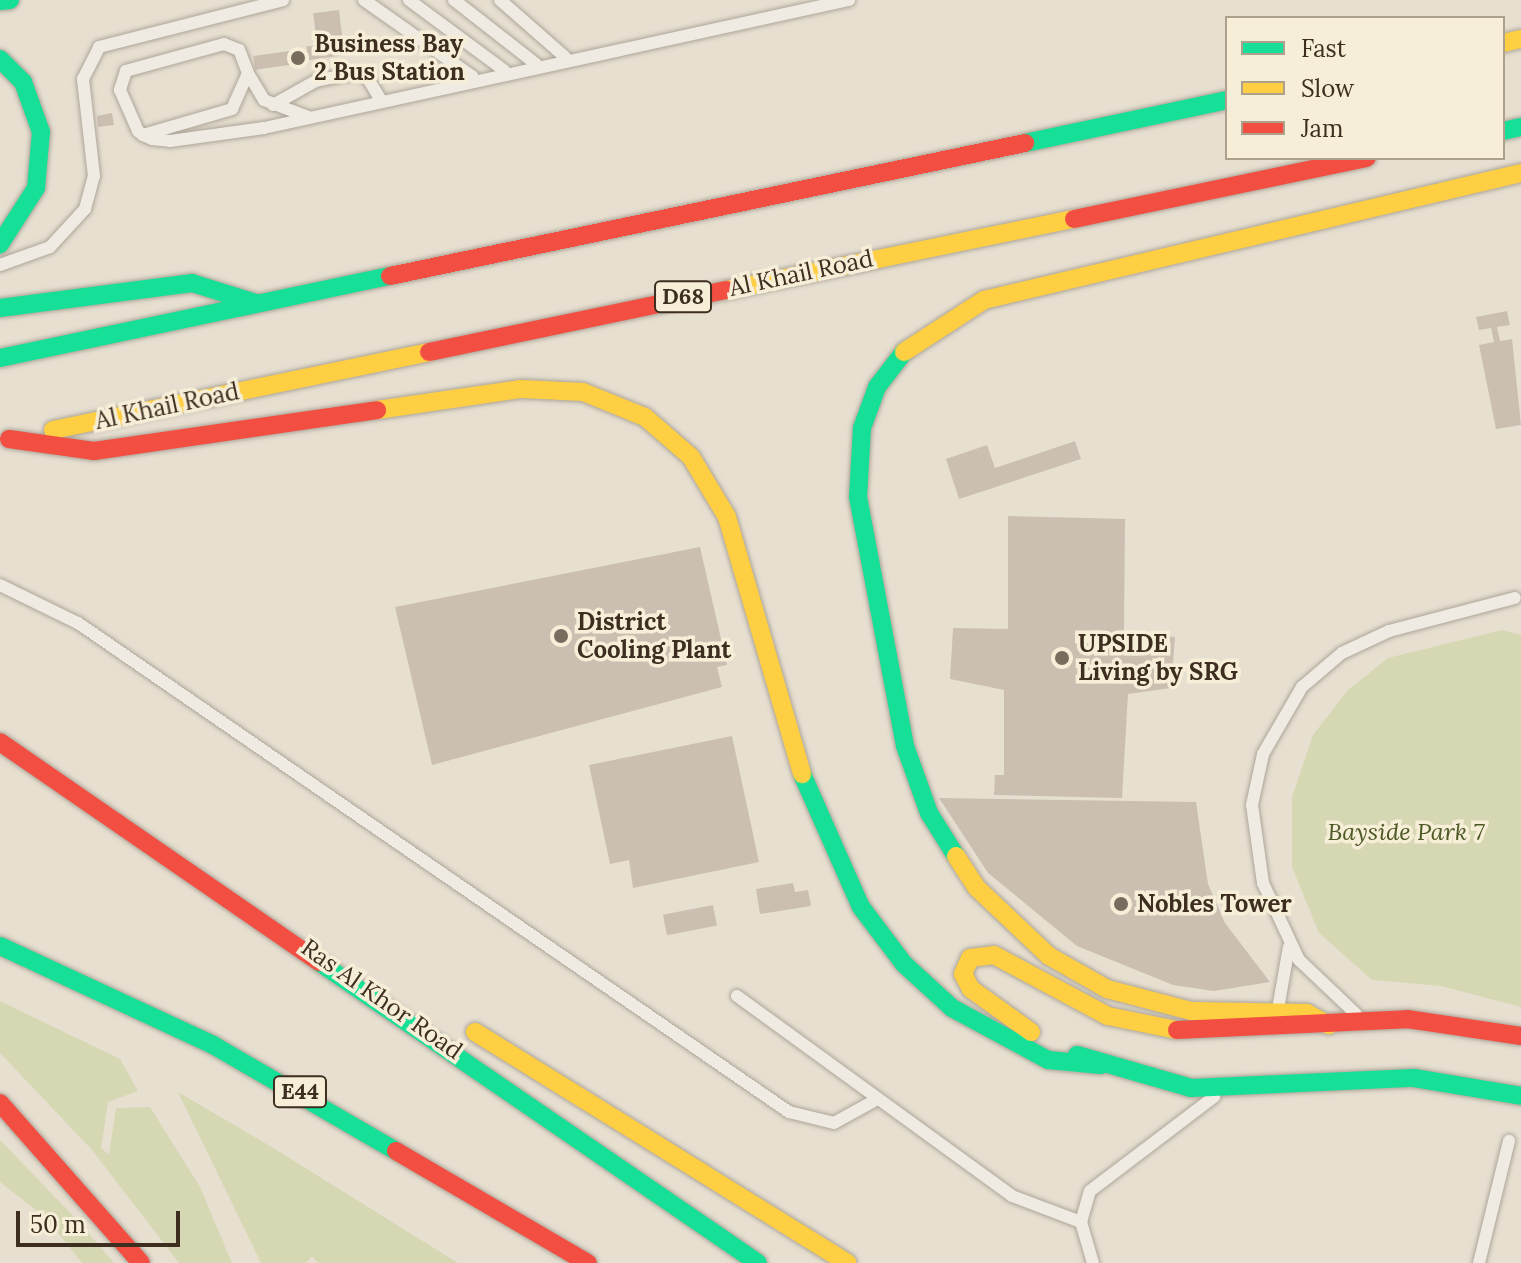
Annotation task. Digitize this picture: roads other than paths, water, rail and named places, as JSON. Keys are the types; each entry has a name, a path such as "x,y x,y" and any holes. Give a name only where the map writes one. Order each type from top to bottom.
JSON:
{"main road":[{"path":"0,1 10,0"},
{"path":"0,59 23,82 41,132 36,188 0,244"},
{"path":"0,358 1225,100"},
{"name":"Al Khail Road","path":"4,440 1357,160"},
{"path":"1329,1025 1307,1013 1191,1011 1107,989 1023,936 957,862 919,791 900,723 858,497 862,428 877,387 907,348 984,300 1521,173"},
{"path":"0,308 192,283 225,288 256,303"},
{"path":"4,440 94,451 521,389 583,392 645,417 691,457 727,517 812,808 861,907 904,964 952,1008 1048,1060 1101,1065 1223,1091 1414,1078 1521,1096"},
{"name":"Ras Al Khor Road","path":"0,742 262,916 758,1263"},
{"path":"262,916 397,988"},
{"name":"E44","path":"0,946 213,1045 588,1263"},
{"path":"1101,1065 1033,1032 971,989 963,974 970,958 994,955 1068,1000 1151,1027 1226,1036 1365,1020 1450,1022 1521,1036"},
{"path":"450,1018 847,1263"},
{"path":"0,1103 141,1263"},
{"path":"443,1177 548,1263"}],"lane":[{"path":"0,265 50,247 85,209 94,176 83,79 99,47 283,0"},
{"path":"364,0 473,77"},
{"path":"409,0 505,71"},
{"path":"454,0 536,64"},
{"path":"500,0 565,57"},
{"path":"308,117 273,105 229,44 132,67 120,90 129,119 143,135 183,141 308,117 565,57 849,0"},
{"path":"143,135 220,117 240,99 248,73"},
{"path":"273,105 316,81 353,73 367,77 380,99"},
{"path":"0,585 78,623 789,1112 834,1123 874,1101"},
{"path":"1365,1020 1312,978 1288,940 1263,883 1253,831 1263,754 1286,707 1321,668 1365,640 1515,598"},
{"path":"1272,1014 1288,978 1288,940"},
{"path":"737,996 874,1101 1012,1196 1081,1222"},
{"path":"1093,1263 1081,1222 1100,1179 1223,1091"},
{"path":"1479,1263 1509,1141"}],"place":[{"name":"Business Bay 2 Bus Station","path":"298,58"},
{"name":"District Cooling Plant","path":"561,636"},
{"name":"UPSIDE Living by SRG","path":"1062,658"},
{"name":"Nobles Tower","path":"1121,904"}],"park label":[{"name":"Bayside Park 7","path":"1406,832"}]}
